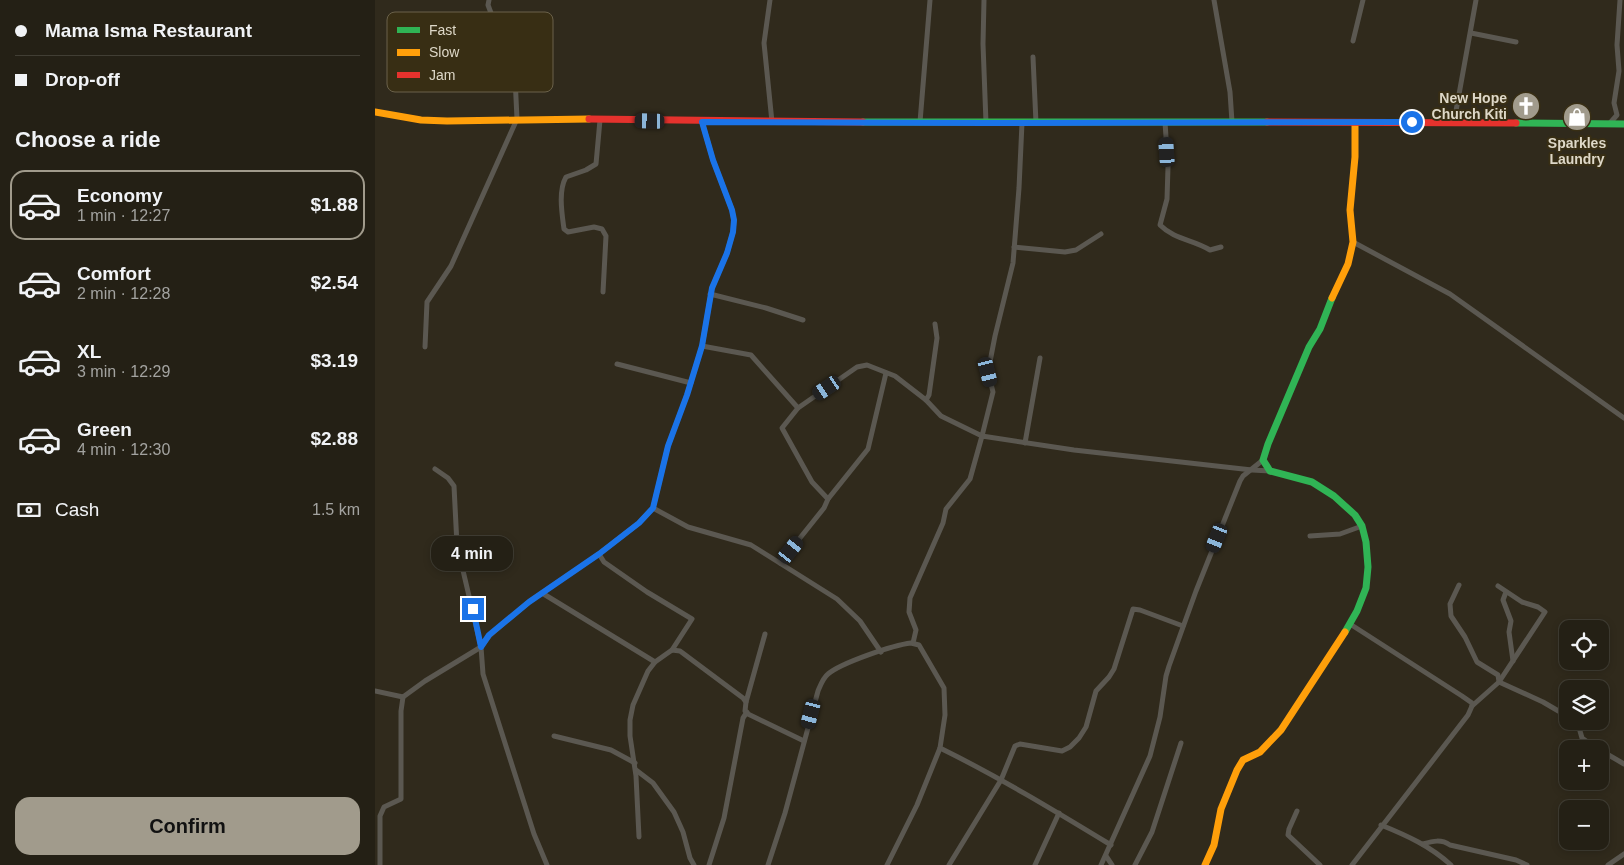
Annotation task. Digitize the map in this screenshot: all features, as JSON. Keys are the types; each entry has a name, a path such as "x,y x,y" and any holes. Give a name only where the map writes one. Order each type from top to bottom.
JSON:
{"street":[{"path":"489,0 488,5 491,12"},
{"path":"770,0 765,42 772,122"},
{"path":"921,122 930,0"},
{"path":"984,0 983,44 986,123"},
{"path":"1214,0 1230,92 1232,122"},
{"path":"1353,41 1363,0"},
{"path":"1455,122 1476,0"},
{"path":"1610,124 1617,115 1614,103 1619,71 1617,51 1620,0"},
{"path":"1471,34 1516,42"},
{"path":"1033,57 1036,123"},
{"path":"425,347 424,331 427,302 451,266 517,119 516,92"},
{"path":"375,112 421,120 447,121 517,119 702,122 1455,122 1624,124"},
{"path":"600,120 596,164 586,170 565,177 562,216 564,229 568,232 594,227 602,229 605,236 603,292"},
{"path":"380,865 380,816 384,807 401,799 401,711 403,697 425,681 481,647 489,635 542,593 599,554 639,523 653,508 668,446 702,346 710,294 730,244 734,220 702,122"},
{"path":"1165,122 1168,167 1167,199 1160,224 1169,233 1198,243 1210,250 1221,247"},
{"path":"913,643 916,630 909,612 910,598 943,523 946,510 970,479 993,392 988,372 1013,262 1022,123"},
{"path":"1101,865 1150,756 1160,717 1166,676 1183,626 1240,481 1243,476 1263,460 1309,346 1320,329 1326,310 1348,264 1353,242 1350,210 1355,157 1355,123"},
{"path":"1014,247 1065,252 1076,250 1101,234"},
{"path":"1353,242 1450,294 1624,418"},
{"path":"710,294 766,308 803,320"},
{"path":"926,400 930,389 937,338 935,324"},
{"path":"702,346 751,355 797,408"},
{"path":"1025,443 1040,358"},
{"path":"617,364 691,383"},
{"path":"828,498 812,482 782,428 797,408 857,367 867,365 895,376 926,400 941,416 982,436 1025,443 1270,471 1296,476 1324,488 1346,506 1362,526 1366,542 1366,588 1357,611 1339,644 1281,730 1260,752 1243,760 1240,765 1221,809 1215,846 1205,865"},
{"path":"780,563 824,508 828,498 868,449 886,373"},
{"path":"1263,460 1270,471"},
{"path":"435,469 448,478 454,486 457,545 481,647 483,674 534,834 547,865"},
{"path":"653,508 688,527 751,545 837,598 860,621 881,652"},
{"path":"1310,536 1340,534 1362,526"},
{"path":"599,554 604,562 647,592 692,619 672,650 655,662 648,671 633,705 630,720 630,736 636,770 639,837"},
{"path":"1459,585 1450,604 1451,616 1465,637 1477,662 1498,675 1499,682"},
{"path":"1352,865 1381,825 1468,715 1472,706 1499,682 1545,612 1538,607 1522,602 1498,586"},
{"path":"1506,592 1503,600 1511,621 1509,632 1513,661"},
{"path":"542,593 655,662"},
{"path":"949,865 1001,780 1013,749 1017,744 1062,752 1079,738 1086,727 1096,691 1114,669 1133,609 1183,626"},
{"path":"1350,624 1462,696 1472,703 1472,706"},
{"path":"745,702 765,634"},
{"path":"768,865 785,813 818,690 824,678 834,670 881,652 913,643 919,645 944,688 945,715 939,748 917,805 887,865"},
{"path":"672,650 680,651 743,698 747,712 743,718 723,818 709,865"},
{"path":"1499,682 1559,711"},
{"path":"375,692 403,697"},
{"path":"747,712 804,741"},
{"path":"554,736 611,750 635,763"},
{"path":"1135,865 1152,832 1181,743"},
{"path":"939,748 1001,780 1111,845"},
{"path":"1609,756 1624,764"},
{"path":"636,770 653,782 674,812 694,865"},
{"path":"1297,811 1289,828 1288,835 1320,865"},
{"path":"1035,865 1059,813"},
{"path":"1381,825 1423,844 1438,853 1451,865"},
{"path":"1423,844 1445,841 1450,845 1517,860 1527,865"},
{"path":"1608,865 1624,854"},
{"path":"1105,856 1113,865"}],"traffic: fast":[{"path":"863,122 1267,122"},
{"path":"1516,123 1624,124"},
{"path":"1332,298 1320,329 1309,347 1263,460 1270,471 1312,482 1334,496 1355,515 1362,526 1366,542 1368,567 1366,588 1357,611 1345,632"}],"traffic: slow":[{"path":"375,112 421,120 447,121 589,119"},
{"path":"1332,298 1348,264 1353,242 1350,210 1355,157 1355,123"},
{"path":"1205,865 1214,845 1221,809 1243,760 1260,752 1281,730 1345,632"}],"traffic: jam":[{"path":"589,119 863,122"},
{"path":"1267,122 1516,123"}],"place":[{"name":"New Hope Church Kiti","path":"1526,106"},
{"name":"Sparkles Laundry","path":"1577,117"}],"route":[{"path":"473,609 481,647 489,635 529,602 599,554 639,523 653,508 668,446 687,395 702,346 712,288 727,253 733,232 734,220 732,210 713,160 702,122 1412,122"}]}
